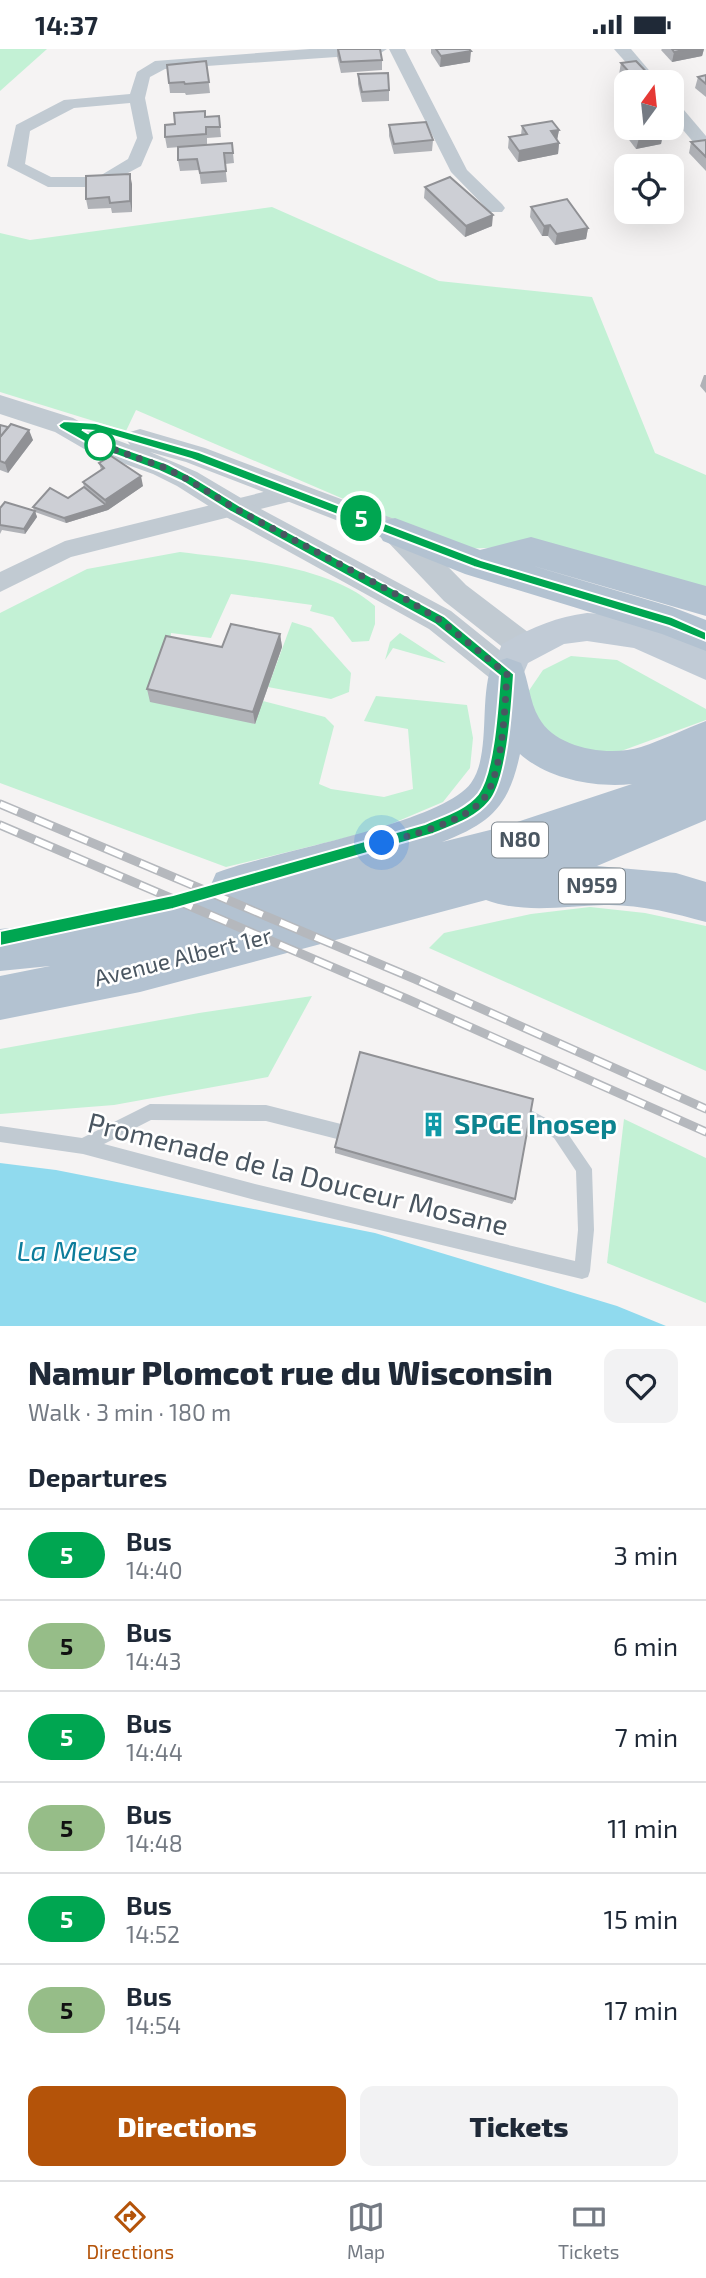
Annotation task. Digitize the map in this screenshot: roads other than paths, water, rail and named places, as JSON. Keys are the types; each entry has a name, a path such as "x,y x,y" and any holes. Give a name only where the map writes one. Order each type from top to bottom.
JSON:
{"main road":[{"path":"395,531 478,564 672,622 706,638"},
{"path":"478,564 531,551 706,601"},
{"path":"597,628 616,642 706,684"},
{"path":"0,939 63,936 427,830 467,813 485,797 499,754 516,661 567,629 622,629 653,639 706,666"},
{"path":"653,639 706,638"},
{"path":"516,661 514,712 524,730 543,753 571,762 605,768 639,765 706,738"},
{"name":"Avenue Albert 1er","path":"0,950 63,936 329,891 502,846 634,802 706,773"},
{"name":"N80","path":"476,883 590,849 706,801"},
{"name":"Avenue Albert 1er","path":"0,998 139,970 476,883"},
{"name":"N959","path":"476,883 547,888 608,885 676,893 706,902"}],"street":[{"path":"137,98 70,103 22,129 16,166 48,182 102,182 135,162 145,138 137,98 143,75 161,64 379,49"},
{"path":"397,49 460,172 496,208"},
{"path":"622,49 640,70"},
{"path":"684,121 706,146"},
{"path":"0,404 64,425 96,443 175,473 516,661"},
{"path":"64,425 96,427 171,448 395,531 516,661"},
{"path":"0,583 65,550 292,493"},
{"path":"347,569 357,517"}],"lane":[{"path":"83,1146 150,1112 266,1112 341,1132"},
{"name":"Promenade de la Douceur Mosane","path":"0,1134 83,1146 255,1192 582,1271 586,1230 584,1169 559,1133 527,1116"}],"water":[{"name":"La Meuse","path":"0,1163 56,1170 375,1233 617,1306 666,1326 0,1326"}],"railway":[{"path":"0,804 415,979 706,1109"},
{"path":"0,825 407,999 706,1132"}],"place":[{"name":"SPGE Inosep","path":"434,1124"}]}
